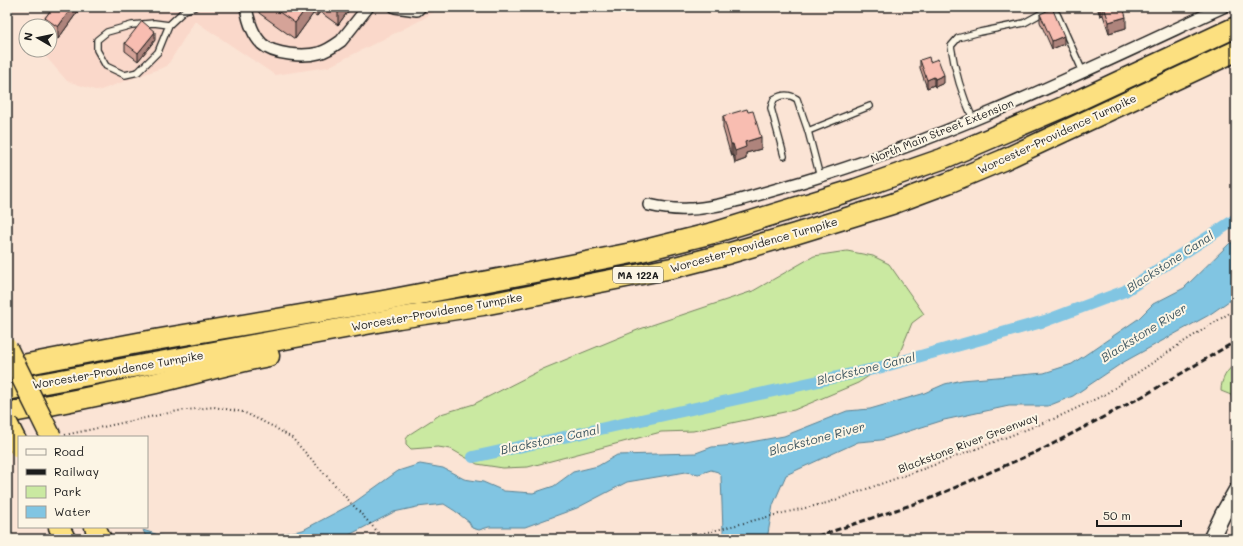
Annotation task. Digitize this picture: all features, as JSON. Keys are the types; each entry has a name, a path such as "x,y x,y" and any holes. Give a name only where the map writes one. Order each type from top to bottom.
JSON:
{"highway":[{"name":"Worcester-Providence Turnpike","path":"7,368 143,342 383,301 556,268 637,252 713,233 856,189 942,159 1075,102 1236,27"},
{"name":"Worcester-Providence Turnpike","path":"7,390 399,318 483,305 672,268 795,234 892,204 948,183 1003,160 1236,51"},
{"path":"7,413 64,403 247,360 428,324 483,305"},
{"path":"7,348 57,436"},
{"path":"7,423 18,445"},
{"path":"60,528 65,539"},
{"path":"96,528 101,539"}],"street":[{"path":"246,7 249,20 255,33 263,44 268,48 281,52 299,55 319,53 336,45 341,41 368,7"},
{"path":"395,7 417,10 420,7"},
{"name":"North Main Street Extension","path":"649,205 689,209 715,206 774,191 820,177 897,150 1024,98 1223,7"},
{"path":"1211,539 1236,491"}],"lane":[{"path":"169,25 154,23 132,25 107,32 97,40 97,50 106,66 125,75 138,72 158,52 169,25 185,10 195,7"},
{"path":"973,119 963,98 955,70 951,46 958,38 1024,23 1042,13 1057,14 1083,72"},
{"path":"784,156 771,108 774,99 782,95 792,96 798,99 820,177"},
{"path":"808,131 870,106"}],"path":[{"name":"Blackstone River Greenway","path":"682,539 827,503 937,464 1056,418 1104,395 1236,309"},
{"path":"57,436 178,411 214,407 243,412 292,438 384,539"}],"shaded area":[{"path":"50,7 442,7 421,20 328,67 275,75 195,21 167,66 98,91 67,81 47,58 58,58 58,18 41,18"}],"green space":[{"path":"847,251 873,256 889,264 924,314 912,323 898,357 858,383 794,410 693,431 661,432 528,467 503,468 477,464 451,449 438,447 411,449 406,444 406,439 410,434 441,414 474,404 543,369 640,329 753,291 814,256"},
{"path":"1236,363 1236,411 1231,395 1221,391 1225,375"}],"water":[{"name":"Blackstone River","path":"1230,243 1236,243 1236,296 1209,315 1122,363 1073,396 1048,406 1009,406 944,420 881,440 858,442 786,475 773,505 767,539 725,539 723,531 721,476 718,472 711,470 699,474 686,472 627,482 577,508 525,527 489,527 479,530 472,528 469,522 444,504 417,507 394,512 349,535 348,539 258,539 303,530 352,504 398,471 420,464 443,468 464,479 483,482 504,491 533,493 554,486 573,472 598,466 617,455 696,453 712,447 734,445 784,436 847,411 870,409 922,394 945,384 962,380 1044,373 1072,364 1138,319 1153,304 1184,288"},
{"path":"143,530 171,539 147,539"}],"building":[{"path":"53,7 72,7 58,27 58,18 45,18"},
{"path":"272,7 307,7 295,23"},
{"path":"1104,7 1123,7 1126,17 1109,22"},
{"path":"1053,10 1064,36 1052,41 1040,14"},
{"path":"142,21 155,32 138,53 125,43"},
{"path":"929,57 930,62 938,59 944,75 935,79 934,77 927,80 920,60"},
{"path":"747,109 748,112 753,111 761,137 745,142 746,147 735,151 733,144 731,144 723,116"}],"waterway":[{"name":"Blackstone Canal","path":"473,457 878,368 1045,321 1125,291 1236,219"}],"railway":[{"path":"809,539 929,499 1045,448 1145,395 1236,341"}]}
